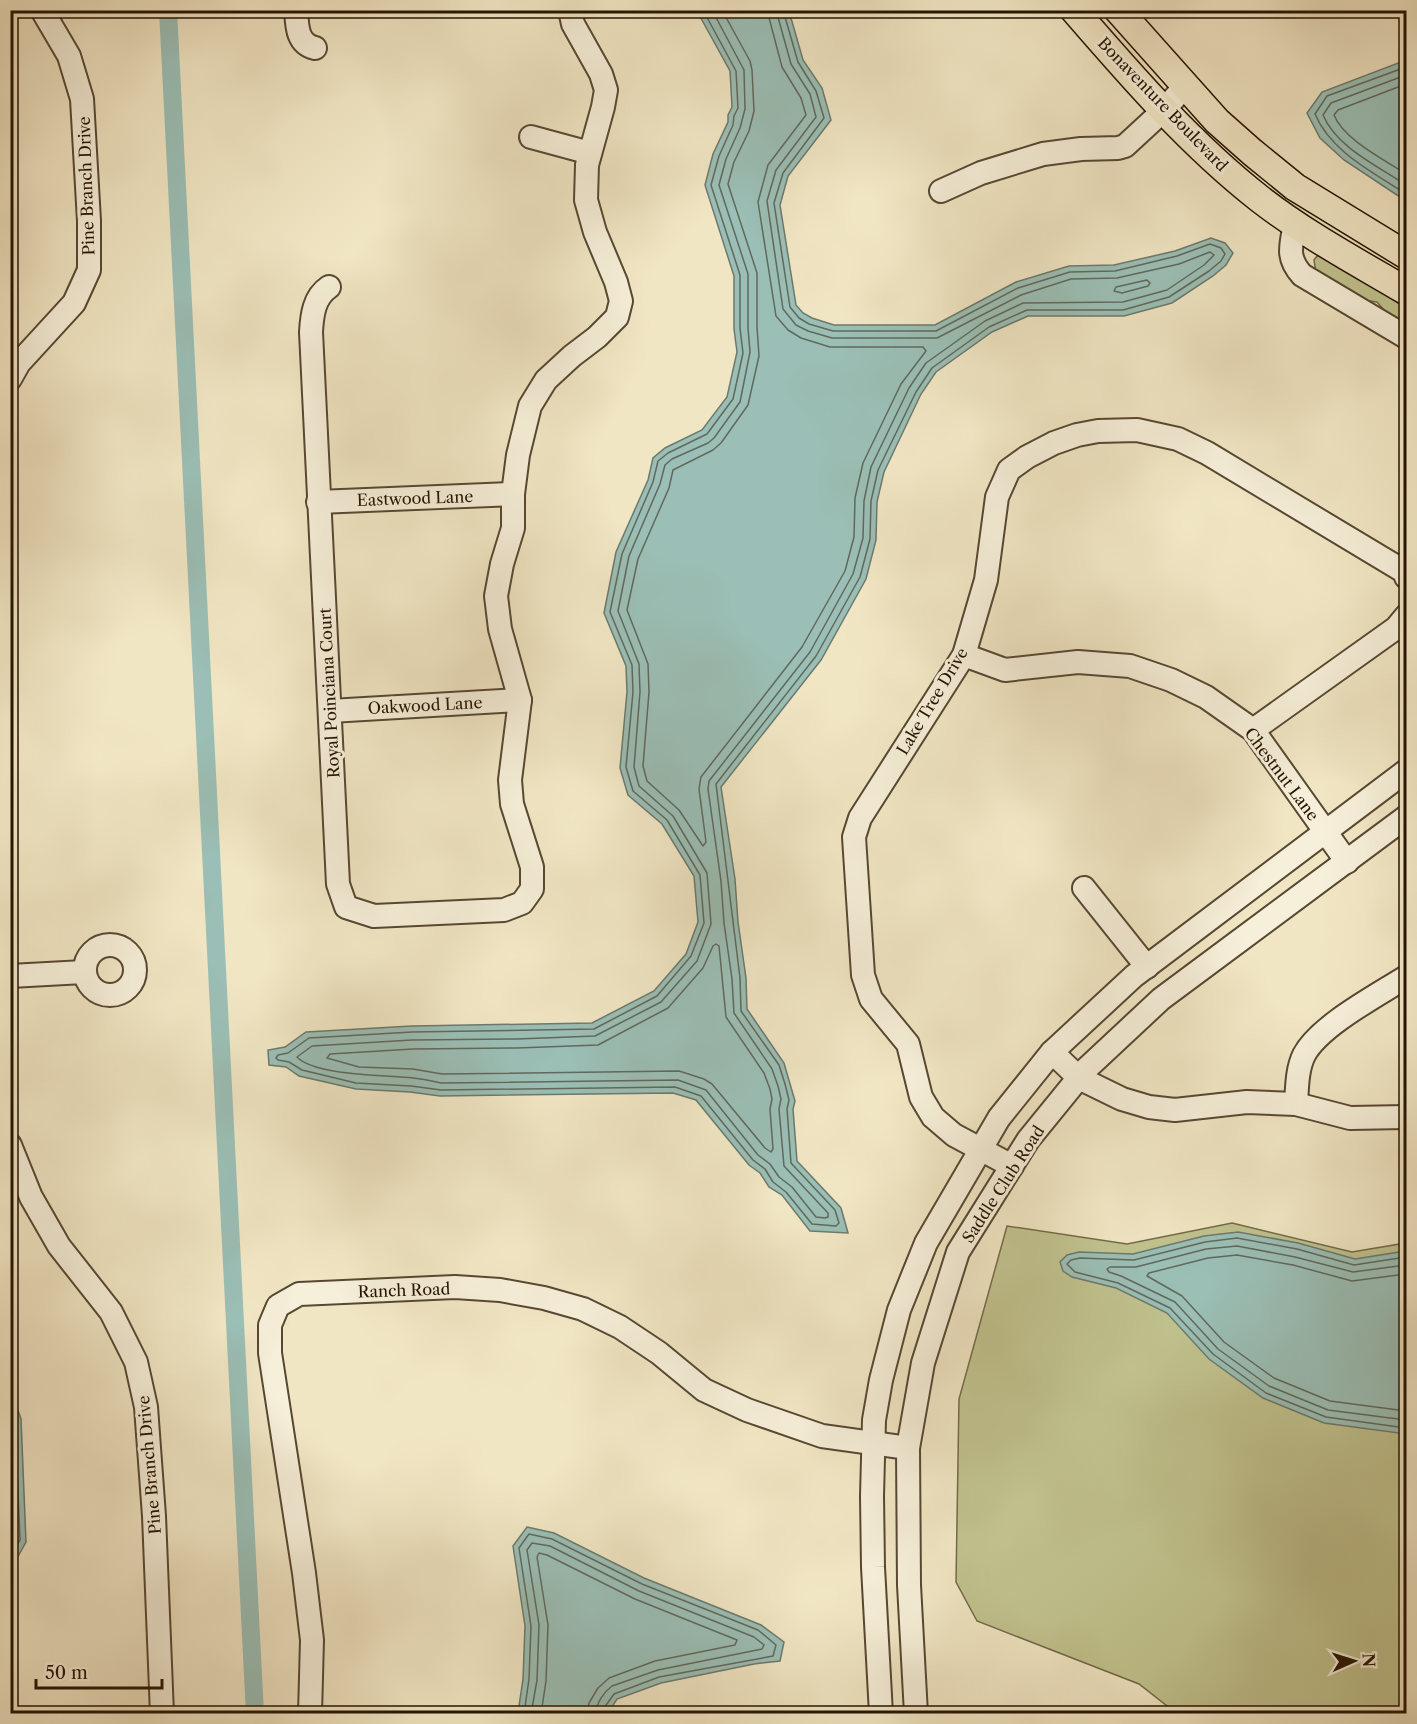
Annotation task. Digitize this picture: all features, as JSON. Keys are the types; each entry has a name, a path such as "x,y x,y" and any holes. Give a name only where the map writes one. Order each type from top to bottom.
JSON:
{"main road":[{"name":"Bonaventure Boulevard","path":"1074,10 1206,153 1260,199 1295,224 1407,291"},
{"name":"Bonaventure Boulevard","path":"1118,10 1217,121 1295,187 1407,255"}],"street":[{"name":"Pine Branch Drive","path":"10,379 19,363 74,303 89,270 89,221 82,99 69,56 42,10"},
{"path":"296,10 301,38 305,44 315,48"},
{"path":"520,700 500,629 496,596 502,564 513,528 513,495 518,455 530,406 546,380 597,337 617,316 621,301 616,282 594,232 586,200 586,165 606,90 601,74 573,24 570,10"},
{"path":"940,191 981,173 1043,154 1081,149 1118,148 1131,141 1164,110 1185,86"},
{"path":"531,137 590,153"},
{"path":"1295,224 1290,257 1302,275 1407,337"},
{"name":"Royal Poinciana Court","path":"329,287 323,291 315,304 311,332 338,884 346,907 374,916 504,910 522,903 532,889 532,867 512,804 510,780 520,700"},
{"name":"Lake Tree Drive","path":"1012,1166 954,1135 933,1117 921,1098 908,1044 871,999 863,975 855,837 860,818 964,656 986,580 997,497 1009,470 1027,457 1054,443 1098,431 1137,430 1178,439 1217,459 1405,572 1407,577"},
{"name":"Eastwood Lane","path":"318,502 513,495"},
{"path":"1253,730 1396,628 1407,616"},
{"name":"Chestnut Lane","path":"964,656 1005,670 1078,662 1130,666 1171,680 1206,697 1253,730 1347,862"},
{"name":"Oakwood Lane","path":"330,711 520,700"},
{"name":"Saddle Club Road","path":"881,1713 873,1567 874,1420 881,1380 899,1310 926,1243 999,1118 1052,1052 1147,967 1407,771"},
{"name":"Saddle Club Road","path":"916,1713 909,1585 908,1448 923,1363 958,1252 1028,1140 1079,1078 1161,999 1407,817"},
{"path":"1084,888 1147,967"},
{"path":"10,976 84,972"},
{"path":"1296,1104 1299,1070 1304,1055 1314,1040 1327,1028 1407,977"},
{"path":"1052,1052 1079,1078 1122,1099 1149,1107 1175,1110 1247,1102 1296,1104 1350,1118 1407,1117"},
{"name":"Pine Branch Drive","path":"10,1145 31,1197 59,1246 111,1312 136,1362 146,1407 162,1713"},
{"name":"Ranch Road","path":"310,1713 312,1640 270,1353 270,1325 278,1306 299,1294 455,1287 500,1290 544,1298 583,1309 620,1327 659,1353 704,1390 747,1410 822,1436 908,1448"}],"green space":[{"path":"1317,256 1330,258 1336,266 1348,270 1406,303 1406,317 1396,320 1389,316 1377,302 1362,300 1316,273 1314,260"},
{"path":"1232,1223 1352,1252 1406,1243 1406,1713 1176,1713 1139,1684 977,1621 956,1582 959,1399 1007,1226 1127,1244"}],"water":[{"path":"697,11 789,11 803,60 822,88 831,120 788,176 780,205 796,305 812,318 834,325 935,325 1016,282 1069,266 1114,265 1175,251 1211,238 1225,243 1233,253 1226,265 1213,276 1172,303 1124,316 1028,316 992,332 936,372 921,394 884,472 877,502 876,540 866,579 821,660 721,787 735,879 746,978 747,1009 784,1063 795,1101 793,1109 797,1161 841,1208 848,1233 810,1231 782,1195 769,1187 760,1173 749,1165 696,1100 673,1093 440,1096 356,1089 299,1076 286,1067 269,1065 268,1050 285,1047 306,1032 412,1026 592,1023 654,991 686,954 698,922 694,876 662,824 628,795 620,768 627,692 626,666 604,613 616,552 648,480 653,458 665,448 702,430 727,397 737,352 734,329 734,276 705,185 713,154 728,122 728,115 732,107 730,71"},
{"path":"1406,60 1406,201 1344,160 1320,138 1307,113 1322,92"},
{"path":"1238,1232 1298,1243 1355,1259 1406,1251 1406,1434 1324,1423 1263,1398 1209,1359 1167,1313 1116,1288 1072,1277 1063,1271 1060,1262 1067,1255 1079,1252 1133,1254 1204,1236"},
{"path":"11,1395 21,1419 26,1542 11,1565"},
{"path":"527,1527 554,1533 644,1578 761,1625 784,1642 780,1661 661,1683 617,1699 608,1713 518,1713 523,1679 525,1626 513,1546"}],"waterway":[{"path":"168,10 255,1714"}]}
